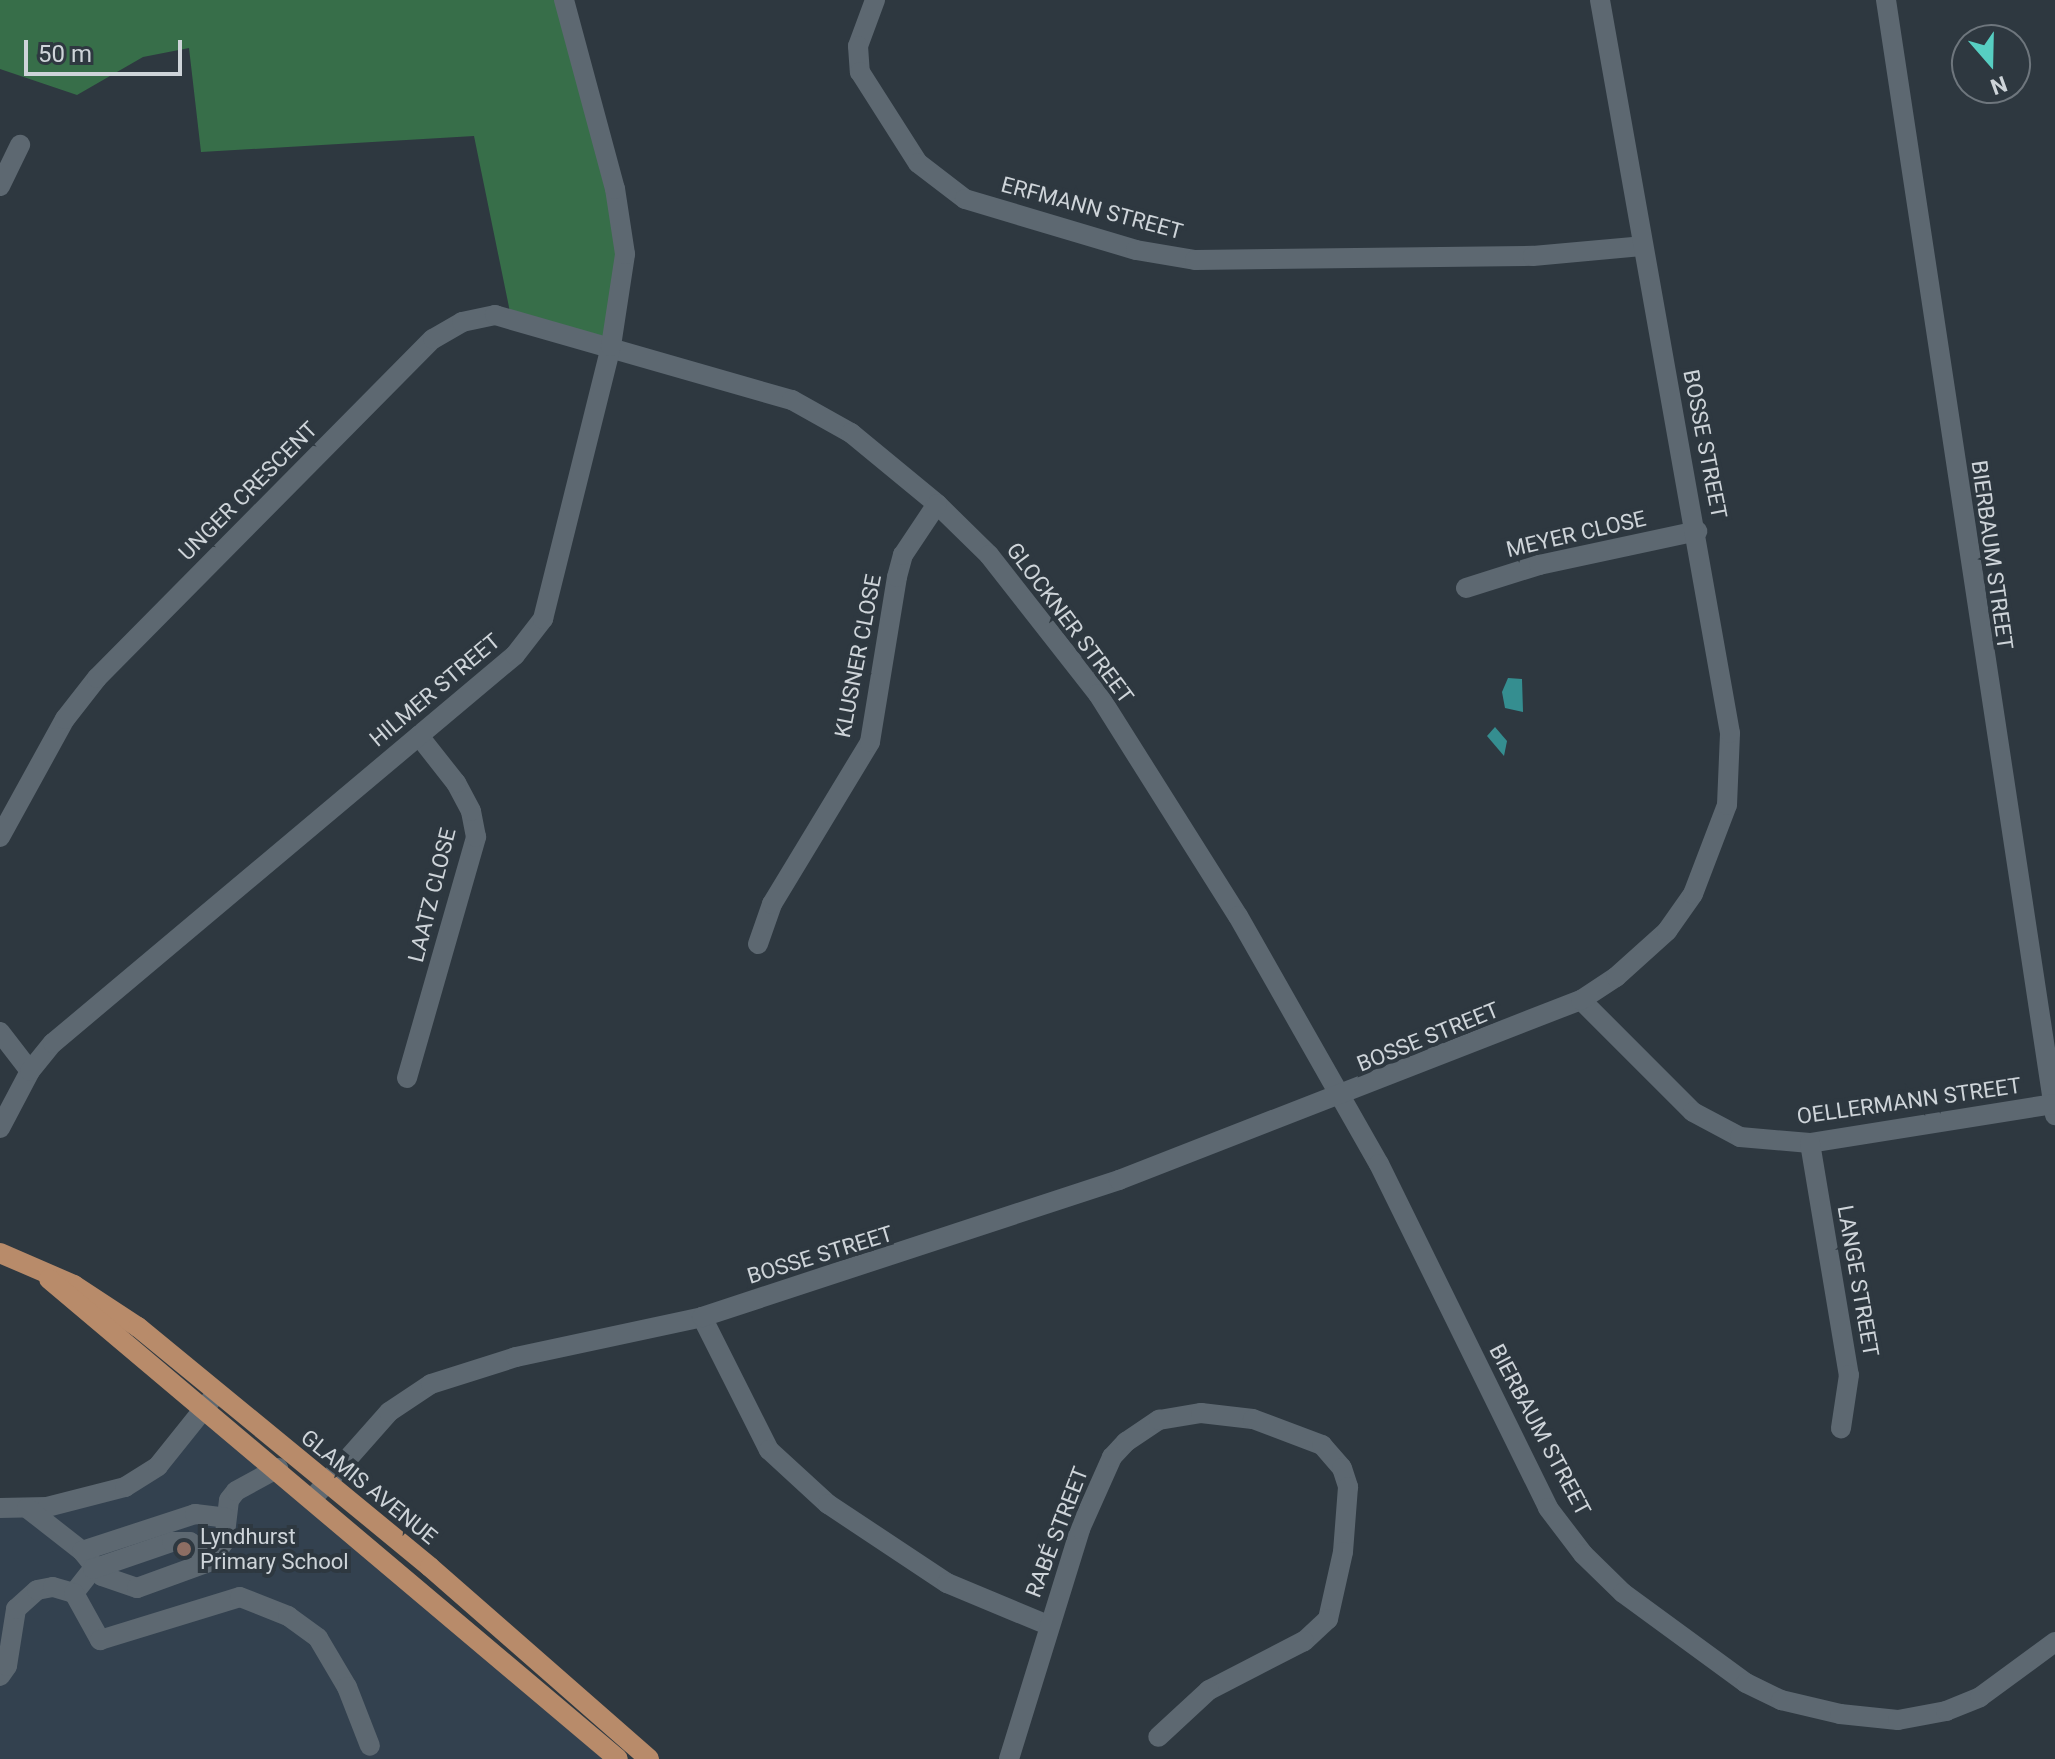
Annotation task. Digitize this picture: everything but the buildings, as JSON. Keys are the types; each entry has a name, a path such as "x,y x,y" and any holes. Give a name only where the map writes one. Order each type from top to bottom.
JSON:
{"main road":[{"name":"GLAMIS AVENUE","path":"0,1253 43,1273 78,1308 327,1482 485,1617 618,1759"},
{"name":"GLAMIS AVENUE","path":"211,1400 278,1468 469,1635 549,1685 649,1759"},
{"path":"413,1588 430,1567"},
{"path":"469,1635 485,1617"}],"street":[{"name":"HILMER STREET","path":"0,1128 30,1071 53,1043 515,655 543,619 611,346 623,278 623,232 564,0"},
{"name":"ERFMANN STREET","path":"875,0 858,46 860,72 918,163 965,199 1136,250 1195,260 1533,256 1642,246"},
{"name":"BOSSE STREET","path":"313,1498 389,1412 431,1384 516,1357 702,1317 1037,1209 1341,1097 1581,1000 1616,977 1667,931 1693,894 1727,805 1730,733 1697,531 1642,246 1600,0"},
{"name":"BIERBAUM STREET","path":"1886,0 2054,1110"},
{"path":"0,186 20,145"},
{"name":"UNGER CRESCENT","path":"0,837 65,719 97,678 433,339 486,314 611,346"},
{"name":"GLOCKNER STREET","path":"611,346 792,400 851,433 937,504 989,555 1098,694 1238,916 1341,1097"},
{"name":"KLUSNER CLOSE","path":"758,944 772,904 870,742 903,555 937,504"},
{"name":"MEYER CLOSE","path":"1466,588 1539,565 1697,531"},
{"name":"LAATZ CLOSE","path":"407,1078 476,837 471,811 456,783 419,736"},
{"name":"OELLERMANN STREET","path":"1581,1000 1615,1039 1693,1112 1718,1127 1774,1143 1810,1143 2054,1110"},
{"path":"0,1032 30,1071"},
{"name":"BIERBAUM STREET","path":"1341,1097 1548,1508 1583,1554 1680,1638 1781,1700 1840,1714 1898,1720 1946,1711 1980,1697 2055,1642"},
{"name":"LANGE STREET","path":"1810,1143 1849,1375 1841,1428"},
{"name":"RABÉ STREET","path":"702,1317 769,1450 828,1504 947,1583 1048,1625"},
{"path":"0,1508 27,1508 125,1487 158,1466 211,1400"},
{"name":"RABÉ STREET","path":"1009,1759 1048,1625 1096,1488 1112,1457 1145,1426 1183,1415 1238,1417 1331,1452 1348,1487 1341,1568 1328,1619 1304,1641 1209,1690 1158,1737"},
{"path":"27,1508 114,1584 137,1588 211,1561 224,1542 226,1518 236,1491 278,1468"},
{"path":"69,1500 82,1554 74,1593 100,1640 226,1598 257,1603 306,1625 347,1687 370,1746"},
{"path":"82,1554 195,1514 226,1518"},
{"path":"82,1554 181,1540 211,1561"},
{"path":"0,1676 7,1666 21,1603 47,1587 74,1593"}],"shaded area":[{"name":"Lyndhurst Primary School","path":"206,1411 617,1759 0,1759 0,1510 126,1488"}],"green space":[{"path":"0,0 563,0 622,236 611,346 511,317 474,136 201,152 189,48 143,57 77,95 0,69"}],"water":[{"path":"1508,678 1522,679 1523,712 1505,708 1502,692"},
{"path":"1495,727 1507,741 1504,756 1487,736"}],"place":[{"name":"Lyndhurst Primary School","path":"184,1549"}]}
